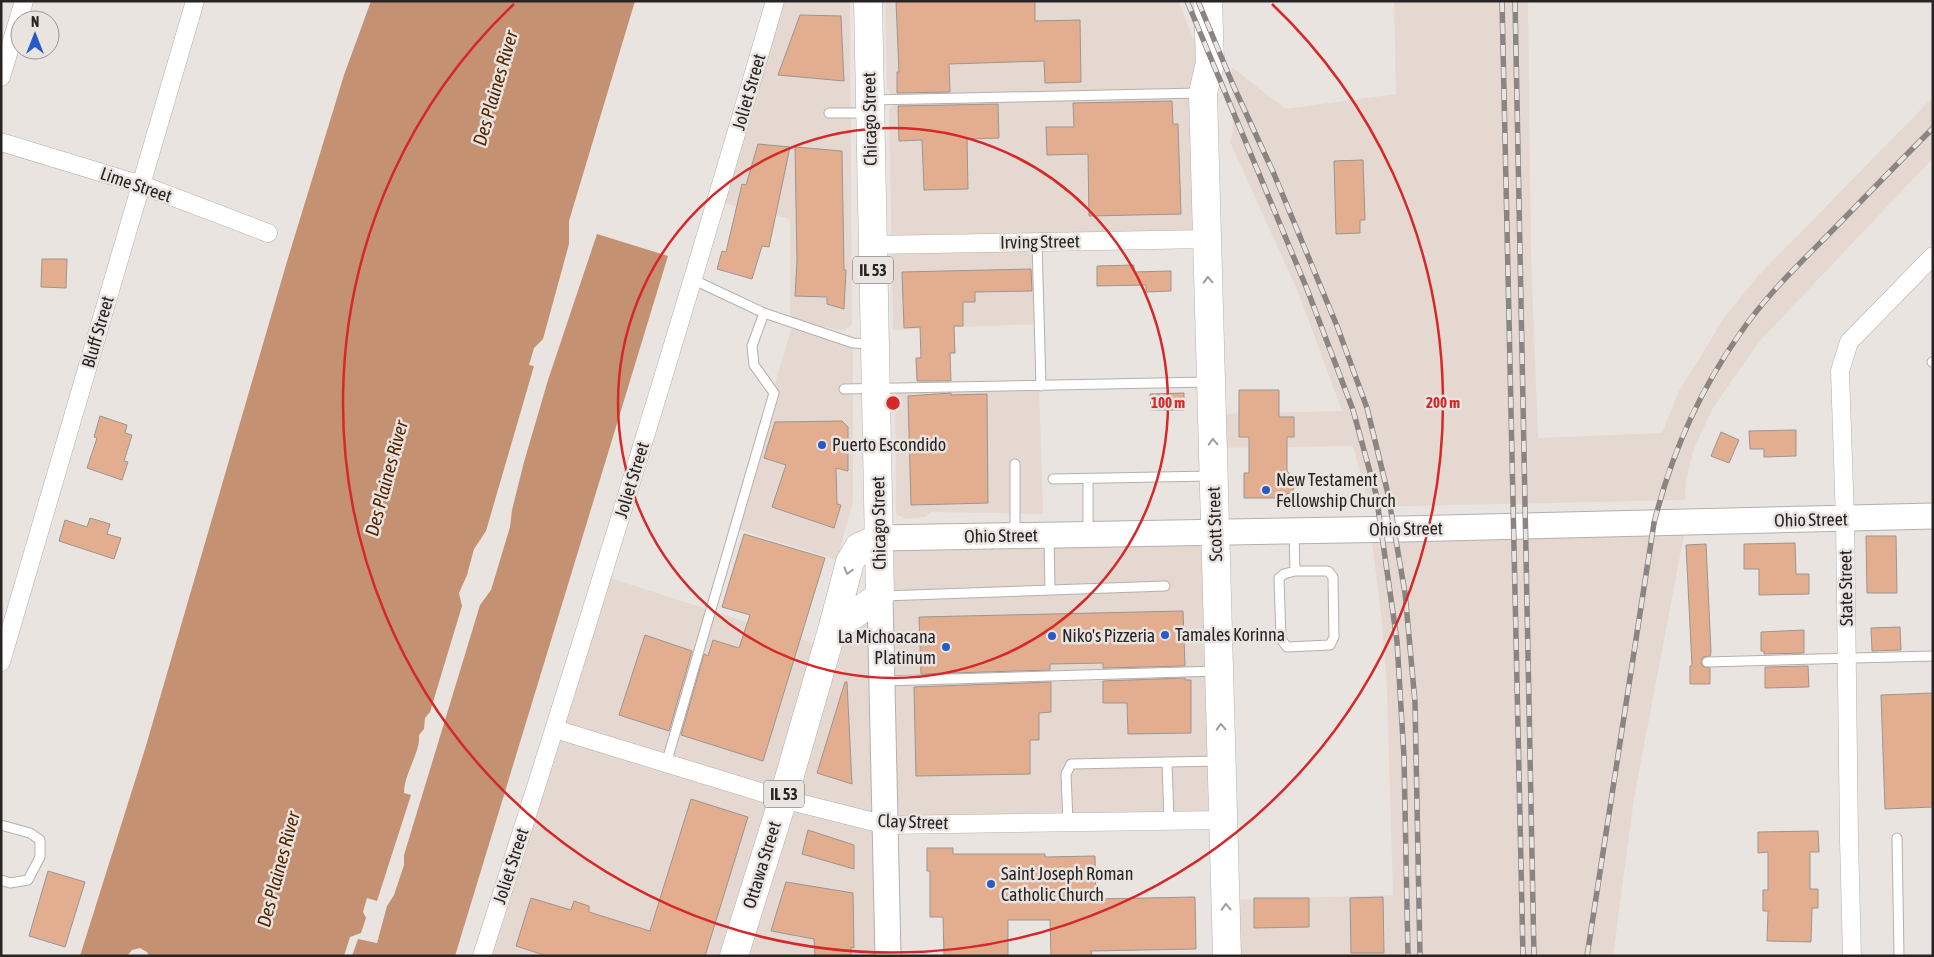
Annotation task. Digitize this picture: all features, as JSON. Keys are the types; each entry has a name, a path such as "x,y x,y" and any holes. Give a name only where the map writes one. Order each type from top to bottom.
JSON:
{"main road":[{"name":"Chicago Street","path":"868,1 880,596"},
{"name":"Scott Street","path":"1192,1 1194,62 1203,93 1227,956"},
{"name":"Scott Street","path":"1203,93 1210,63 1208,1"},
{"name":"Ottawa Street","path":"734,956 783,799 850,562 859,547 879,538"},
{"path":"832,630 880,596"}],"street":[{"path":"1,77 24,1"},
{"name":"Bluff Street","path":"1,662 195,1"},
{"name":"Joliet Street","path":"482,956 555,729 694,280 775,1"},
{"name":"Lime Street","path":"1,142 142,185 268,233"},
{"name":"Irving Street","path":"872,245 1207,239"},
{"name":"State Street","path":"1852,956 1848,839 1845,520 1840,371 1848,342 1933,256"},
{"name":"Ohio Street","path":"879,538 1845,520 1933,516"},
{"name":"Chicago Street","path":"880,596 888,956"},
{"name":"Clay Street","path":"555,729 783,799 886,825 1223,820"}],"lane":[{"path":"830,113 870,107 1203,93"},
{"path":"1037,242 1042,386"},
{"path":"694,280 764,313 853,343 876,344"},
{"path":"666,764 774,393 754,365 752,346 764,313"},
{"path":"844,389 876,390 1211,382"},
{"path":"1015,536 1016,464"},
{"path":"1053,479 1214,476"},
{"path":"1088,478 1088,534"},
{"path":"1294,531 1295,571"},
{"path":"1049,535 1050,590"},
{"path":"1295,571 1328,571 1333,577 1334,637 1330,645 1287,647 1281,639 1279,578 1284,574 1295,571"},
{"path":"880,596 1165,586"},
{"path":"1707,662 1933,656"},
{"path":"883,680 1219,670"},
{"path":"1068,822 1066,774 1071,764 1222,761"},
{"path":"1167,762 1169,820"},
{"path":"1,825 30,833 40,840 40,857 28,880 10,883 1,880"},
{"path":"1897,838 1899,956"}],"shaded area":[{"path":"779,1 850,1 852,324 844,331 790,320 790,219 719,202"},
{"path":"885,1 1178,1 1199,52 1200,89 891,95 887,88"},
{"path":"1394,1 1528,1 1531,255 1538,438 1662,433 1679,391 1726,315 1758,276 1933,97 1933,158 1758,343 1713,408 1694,448 1686,480 1685,500 1366,507 1367,498 1353,446 1215,448 1214,414 1342,411 1298,292 1230,142 1233,132 1232,67 1285,109 1396,94"},
{"path":"1202,94 1205,237 1036,241 1038,324 893,330 889,109 896,104"},
{"path":"793,324 853,345 853,502 837,560 731,527"},
{"path":"1039,385 1043,514 931,512 925,517 906,519 896,514 895,388"},
{"path":"1216,533 1223,819 887,824 880,539"},
{"path":"1684,535 1634,798 1613,956 1230,956 1230,900 1393,895 1387,691 1382,622 1372,542"},
{"path":"604,576 825,647 733,956 483,956"},
{"path":"879,598 885,824 784,799 833,631"},
{"path":"784,801 885,826 887,956 735,956"}],"water":[{"name":"Des Plaines River","path":"371,1 635,1 569,221 569,244 543,339 534,348 529,365 534,366 486,531 474,549 467,575 459,593 462,606 430,712 425,718 424,729 419,735 418,748 405,785 404,793 411,795 377,901 367,898 363,912 366,918 361,933 350,937 344,956 149,956 147,952 140,948 132,950 127,956 80,956 145,749 288,258 344,75"},
{"path":"597,234 668,256 455,956 352,956 358,939 377,943 387,906 394,895 404,865 404,855 480,605 491,590 510,527 512,510 524,462 548,380"}],"building":[{"path":"896,1 1035,1 1035,21 1080,20 1081,82 1045,83 1044,61 949,64 950,92 897,93 897,72 899,72"},
{"path":"800,15 841,16 844,81 778,75"},
{"path":"1172,101 1173,124 1178,124 1181,214 1089,216 1088,154 1047,155 1046,127 1074,127 1073,103"},
{"path":"998,104 999,138 967,139 968,189 924,190 922,140 899,141 898,106"},
{"path":"758,144 790,147 769,247 762,246 752,279 717,269 722,251 726,252 742,184 746,185"},
{"path":"795,147 842,151 844,270 846,270 844,309 827,304 827,297 795,296 797,260"},
{"path":"1363,160 1365,220 1360,220 1360,233 1336,234 1334,161"},
{"path":"42,259 67,259 66,288 41,287"},
{"path":"1134,265 1134,272 1171,271 1171,291 1146,292 1146,285 1097,286 1097,266"},
{"path":"1031,269 1032,291 975,292 975,302 963,302 963,326 954,326 955,353 950,353 951,381 917,381 916,358 921,358 920,327 904,328 902,272"},
{"path":"1239,390 1279,390 1279,417 1294,417 1294,437 1287,437 1287,471 1294,479 1295,485 1292,492 1286,494 1286,498 1244,498 1244,473 1249,473 1249,437 1239,437"},
{"path":"951,393 951,395 987,394 988,503 911,505 908,396"},
{"path":"1184,393 1184,410 1151,410 1150,394"},
{"path":"100,416 127,425 125,433 132,435 124,461 128,462 122,480 87,468 97,438 94,437"},
{"path":"842,421 848,427 848,471 836,468 837,504 841,505 834,528 772,507 786,465 764,458 775,422"},
{"path":"1796,430 1796,456 1764,457 1764,449 1750,449 1749,431"},
{"path":"1721,432 1739,440 1729,463 1711,456"},
{"path":"90,518 110,524 107,534 121,538 114,559 59,541 65,520 87,527"},
{"path":"744,534 825,558 763,761 681,735 704,654 708,656 713,640 739,648 750,615 722,607"},
{"path":"1866,536 1896,536 1897,593 1867,593"},
{"path":"1795,543 1796,574 1809,574 1809,594 1759,595 1759,569 1744,569 1744,544"},
{"path":"1706,544 1711,652 1710,656 1703,657 1701,663 1704,667 1710,668 1710,684 1690,684 1690,666 1692,666 1686,545"},
{"path":"1183,611 1185,666 1103,668 1103,663 1050,664 1050,670 921,674 919,617"},
{"path":"1900,627 1901,650 1872,651 1871,628"},
{"path":"1804,630 1804,653 1764,654 1764,651 1761,651 1761,632"},
{"path":"645,635 692,651 669,731 619,715"},
{"path":"1808,666 1809,687 1765,688 1765,667"},
{"path":"1185,678 1185,680 1191,680 1191,733 1128,734 1127,703 1103,703 1103,681"},
{"path":"845,682 847,682 852,784 817,773"},
{"path":"1051,682 1051,712 1039,713 1039,740 1030,740 1030,774 916,776 914,687"},
{"path":"1933,693 1933,807 1885,809 1881,695"},
{"path":"691,799 748,817 705,956 547,956 516,946 531,898 571,910 574,901 589,906 589,912 650,931"},
{"path":"808,830 854,845 854,869 802,854"},
{"path":"1818,831 1819,852 1810,852 1810,889 1818,889 1818,908 1812,908 1811,942 1767,941 1768,911 1763,911 1763,890 1768,890 1768,852 1758,853 1758,832"},
{"path":"927,848 953,848 953,854 1045,854 1045,857 1095,856 1096,899 1195,897 1196,949 1091,951 1092,956 1051,956 1050,920 1008,920 1008,956 944,956 943,917 930,917 930,871 927,871"},
{"path":"48,871 85,882 65,947 29,936"},
{"path":"786,882 853,893 854,948 851,947 851,956 815,956 814,939 771,931"},
{"path":"1383,897 1384,953 1351,953 1350,898"},
{"path":"1254,898 1309,898 1309,927 1254,928"}],"railway":[{"path":"1187,1 1307,289 1353,410 1376,494 1397,641 1404,757 1408,956"},
{"path":"1198,1 1233,85 1274,174 1337,326 1367,408 1388,494 1405,593 1415,702 1420,956"},
{"path":"1502,1 1523,956"},
{"path":"1515,1 1534,956"},
{"path":"1587,956 1654,523 1669,473 1688,425 1724,357 1759,308 1792,271 1933,128"}],"place":[{"name":"Puerto Escondido","path":"822,445"},
{"name":"New Testament Fellowship Church","path":"1266,490"},
{"name":"Tamales Korinna","path":"1165,635"},
{"name":"Niko's Pizzeria","path":"1052,636"},
{"name":"La Michoacana Platinum","path":"946,647"},
{"name":"Saint Joseph Roman Catholic Church","path":"991,884"}]}
